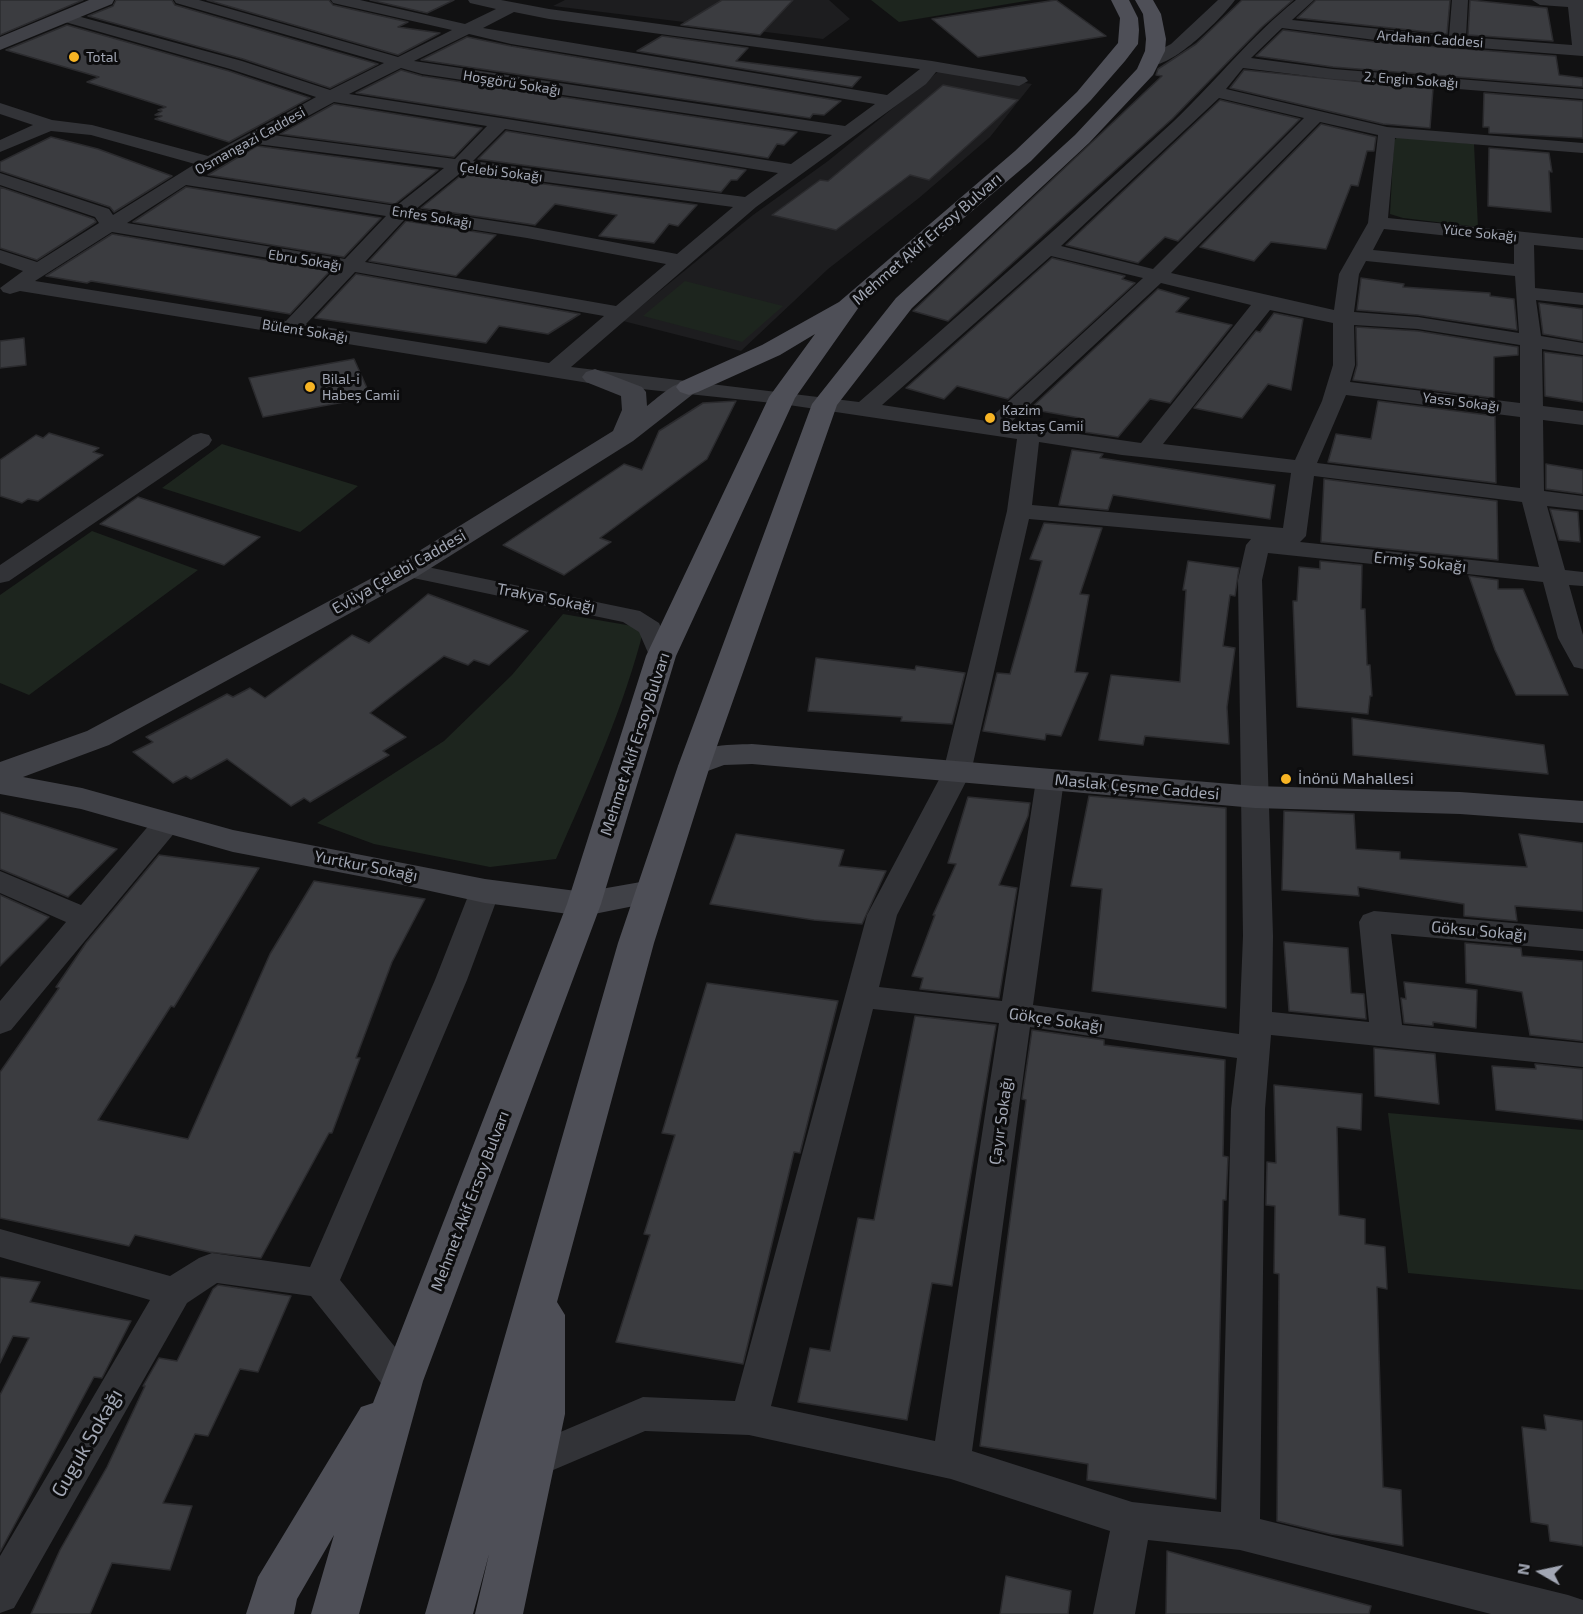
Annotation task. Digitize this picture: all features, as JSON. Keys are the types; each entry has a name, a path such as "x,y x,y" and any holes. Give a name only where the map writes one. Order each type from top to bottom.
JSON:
{"main road":[{"name":"Mehmet Akif Ersoy Bulvarı","path":"335,1614 401,1381 584,904 661,656 782,397 852,302 1023,156 1084,96 1128,44 1129,18 1120,0"},
{"path":"1144,0 1155,25 1155,51 1152,61"},
{"name":"Mehmet Akif Ersoy Bulvarı","path":"449,1614 636,943 694,766 825,404 904,303 1082,139 1146,72 1152,61"},
{"path":"689,387 771,350 852,302"},
{"path":"499,1614 543,1414 544,1270"},
{"path":"270,1614 275,1593 401,1381"}],"street":[{"path":"0,44 105,0"},
{"name":"Hoşgörü Sokağı","path":"182,0 422,69 850,132"},
{"path":"339,0 463,30 702,72 890,101"},
{"path":"476,0 510,8 932,66 1019,81"},
{"path":"1152,61 1178,48 1227,0"},
{"path":"864,409 1047,249 1215,92 1239,62 1276,23 1306,0"},
{"path":"1457,41 1460,0"},
{"path":"1540,0 1578,2 1582,51"},
{"name":"Osmangazi Caddesi","path":"8,289 210,162 331,96 510,8"},
{"path":"64,17 236,64 331,96 793,170"},
{"name":"Ardahan Caddesi","path":"1276,23 1375,35 1582,51"},
{"name":"2. Engin Sokağı","path":"1239,62 1333,74 1583,94"},
{"path":"554,370 749,203 920,80 932,66"},
{"path":"620,142 702,72"},
{"path":"1215,92 1387,132 1583,148"},
{"path":"0,108 49,125 92,129 210,162"},
{"path":"991,429 1156,277 1317,115"},
{"path":"290,329 402,212 457,167 501,123"},
{"path":"0,147 49,125"},
{"path":"1294,536 1303,468 1338,387 1344,365 1343,318 1349,274 1362,255 1378,223 1387,132"},
{"name":"Çelebi Sokağı","path":"254,138 457,167 749,203"},
{"name":"Ebru Sokağı","path":"0,179 102,213 111,226 557,300 620,313"},
{"name":"Enfes Sokağı","path":"183,179 527,232 681,261"},
{"name":"Yüce Sokağı","path":"1378,223 1583,244"},
{"path":"1524,237 1531,343 1532,496 1571,638 1583,661"},
{"path":"1047,249 1264,303 1343,318 1418,323 1531,343 1583,349"},
{"path":"1362,255 1526,282 1583,299"},
{"path":"0,256 40,270"},
{"name":"Bülent Sokağı","path":"8,289 290,329 595,377 782,397 1029,435 1583,502"},
{"path":"1147,450 1264,303"},
{"path":"595,377 633,392 635,410 624,435"},
{"name":"Evliya Çelebi Caddesi","path":"0,774 98,738 408,570 624,435 689,387"},
{"name":"Yassı Sokağı","path":"1338,387 1583,418"},
{"path":"749,1418 882,915 957,772 1019,511 1029,435"},
{"path":"0,576 201,440"},
{"path":"1019,511 1294,536"},
{"path":"1240,1532 1258,924 1250,580 1258,545 1294,536"},
{"name":"Ermiş Sokağı","path":"1258,545 1583,579"},
{"name":"Trakya Sokağı","path":"408,570 631,616 650,628 661,656"},
{"name":"Evliya Çelebi Caddesi","path":"82,799 72,782 73,769 98,738"},
{"name":"Maslak Çeşme Caddesi","path":"694,766 707,759 727,754 1255,797 1460,803 1583,812"},
{"name":"Çayır Sokağı","path":"951,1462 1050,780"},
{"path":"0,783 82,799"},
{"name":"Yurtkur Sokağı","path":"82,799 233,841 380,867 486,891 584,904 652,892"},
{"path":"0,1022 166,824"},
{"path":"0,881 86,919"},
{"path":"321,1283 452,980 486,891"},
{"name":"Göksu Sokağı","path":"1387,1036 1374,922 1583,940"},
{"name":"Gökçe Sokağı","path":"860,996 1017,1014 1254,1035 1387,1036 1583,1055"},
{"path":"0,1243 174,1292 212,1268 321,1283 401,1381"},
{"name":"Guguk Sokağı","path":"0,1594 174,1292"},
{"path":"532,1462 644,1414 749,1418 951,1462 1132,1520 1240,1532 1568,1614"},
{"path":"1114,1614 1132,1520"}],"shaded area":[{"path":"565,0 829,0 850,19 823,39 553,6"},
{"path":"871,0 1032,0 899,22"},
{"path":"940,70 1032,84 990,137 919,198 828,269 741,351 623,321 753,215 828,161"},
{"path":"1398,137 1474,144 1478,227 1403,218 1390,214 1394,140"},
{"path":"685,281 783,306 742,342 643,316"},
{"path":"222,444 358,486 300,532 162,488"},
{"path":"92,531 198,570 29,695 0,683 0,595"},
{"path":"563,614 644,628 616,716 556,859 490,867 374,844 317,823 444,741 512,675"},
{"path":"1388,1113 1583,1130 1583,1290 1408,1273"}],"building":[{"path":"0,0 83,0 0,35"},
{"path":"116,0 172,0 175,5 378,64 330,88 243,59 88,16 113,6"},
{"path":"207,0 329,0 333,5 408,22 398,27 440,33 398,55"},
{"path":"370,0 454,0 427,13"},
{"path":"722,0 793,0 760,35 681,25"},
{"path":"1056,0 1106,36 978,57 932,19"},
{"path":"1242,0 1293,0 1262,27 1172,119 948,321 913,311 1162,76 1156,75 1158,69 1196,44"},
{"path":"1316,0 1450,0 1447,34 1297,18"},
{"path":"1470,0 1547,8 1553,41 1468,35"},
{"path":"67,25 229,71 310,98 229,142 155,119 162,116 155,115 162,111 158,110 166,107 87,82 99,77 6,50"},
{"path":"1283,30 1375,42 1556,56 1559,75 1583,78 1583,87 1333,67 1256,56"},
{"path":"662,36 748,48 736,61 861,77 852,87 637,51"},
{"path":"467,37 841,101 824,115 813,114 810,118 421,60"},
{"path":"401,70 422,76 797,132 784,145 777,144 768,158 356,93"},
{"path":"1244,70 1433,89 1430,128 1383,124 1230,88"},
{"path":"943,85 1018,100 929,180 910,175 836,230 772,215 820,180 828,181"},
{"path":"1484,93 1583,101 1583,138 1489,133 1489,127 1483,127"},
{"path":"1220,100 1300,119 1178,241 1165,237 1138,263 1066,245"},
{"path":"334,104 482,128 454,157 280,134"},
{"path":"1321,124 1376,137 1374,151 1367,151 1358,186 1351,185 1326,249 1271,242 1254,261 1200,247"},
{"path":"506,131 746,170 737,180 731,180 721,192 478,159"},
{"path":"51,137 98,149 172,176 114,212 110,207 0,171 0,162"},
{"path":"257,146 438,170 395,204 208,175"},
{"path":"1489,148 1549,153 1552,172 1549,171 1551,212 1488,206"},
{"path":"464,173 697,205 678,226 669,224 654,243 599,236 617,215 555,204 535,225 421,208"},
{"path":"0,187 94,219 96,222 37,260 0,248"},
{"path":"186,187 381,218 344,257 133,222"},
{"path":"406,221 496,235 456,276 369,261"},
{"path":"112,234 330,271 290,314 91,281 87,283 46,276"},
{"path":"1052,258 1125,276 1122,279 1135,283 1008,399 957,386 944,399 906,388"},
{"path":"356,274 580,314 548,334 499,326 486,343 315,318"},
{"path":"1361,278 1404,284 1403,287 1490,293 1490,296 1514,299 1517,330 1418,315 1357,310"},
{"path":"1158,289 1189,298 1176,312 1232,325 1170,403 1150,399 1118,437 1077,431 1080,418 1030,409"},
{"path":"1539,303 1583,309 1583,341 1543,334"},
{"path":"1274,313 1303,319 1291,390 1268,384 1242,418 1194,408 1256,331 1260,332"},
{"path":"1356,327 1418,331 1518,347 1518,355 1494,357 1494,398 1353,380 1357,365"},
{"path":"24,338 26,365 0,368 0,341"},
{"path":"1544,352 1583,357 1583,402 1545,396"},
{"name":"Bilal-i Habeş Camii","path":"354,359 371,397 263,417 249,378"},
{"path":"736,401 707,459 600,538 611,542 564,575 503,545 624,464 642,470 659,431 703,403"},
{"path":"1378,401 1495,416 1496,483 1328,462 1336,434 1371,439"},
{"path":"49,433 99,448 93,452 103,455 38,501 28,499 22,503 0,496 0,460 36,435 43,438"},
{"path":"1072,450 1103,454 1100,458 1275,485 1270,519 1113,495 1108,510 1059,505"},
{"path":"1546,464 1583,470 1583,494 1546,489"},
{"path":"1324,479 1497,501 1498,560 1321,542"},
{"path":"138,497 260,537 224,565 100,524"},
{"path":"1550,509 1578,512 1580,542 1559,540"},
{"path":"1044,523 1102,528 1080,594 1089,595 1075,672 1088,673 1061,736 1046,734 1045,740 983,731 997,673 1010,674 1042,561 1030,559"},
{"path":"1188,561 1239,568 1235,596 1230,595 1223,646 1235,648 1227,707 1229,744 1145,736 1143,745 1099,740 1111,675 1180,682 1186,590 1183,590"},
{"path":"1320,561 1362,565 1361,609 1365,609 1367,665 1370,665 1372,696 1370,696 1368,714 1297,707 1293,601 1297,601 1299,567 1320,569"},
{"path":"1469,576 1498,580 1498,589 1523,589 1568,695 1516,695 1495,650"},
{"path":"428,594 528,631 489,665 474,660 468,665 444,656 370,713 406,737 383,751 389,755 310,802 304,798 291,806 227,759 191,779 186,776 173,783 133,752 153,742 146,737 227,694 233,697 250,688 265,698 352,635 369,643"},
{"path":"816,658 915,670 916,666 965,673 952,724 901,721 902,717 808,711"},
{"path":"1352,718 1544,745 1548,774 1353,755"},
{"path":"1089,796 1226,808 1226,1008 1092,991 1102,889 1071,886"},
{"path":"968,797 1030,803 1028,816 999,885 1017,888 999,998 920,989 923,978 912,976 935,915 933,915 956,864 948,863"},
{"path":"1284,811 1354,814 1356,849 1400,852 1400,859 1527,867 1519,834 1583,843 1583,911 1515,906 1517,921 1464,916 1464,904 1358,887 1359,896 1282,890"},
{"path":"0,812 117,849 68,897 0,869"},
{"path":"736,834 844,850 839,866 886,871 862,924 814,920 710,904"},
{"path":"159,855 259,868 174,1007 171,1006 98,1120 188,1139 270,954 314,881 425,899 392,962 356,1058 360,1058 332,1133 329,1133 261,1258 209,1252 135,1235 129,1246 0,1218 0,1072 59,988 56,987 86,943"},
{"path":"0,895 49,917 0,966"},
{"path":"1284,942 1348,948 1351,993 1364,994 1366,1019 1289,1011"},
{"path":"1465,943 1521,948 1522,956 1583,961 1583,1041 1530,1035 1522,992 1466,983"},
{"path":"1404,982 1477,990 1476,1028 1433,1022 1433,1026 1404,1023 1401,998 1406,999"},
{"path":"707,983 838,1001 800,1153 794,1152 743,1364 616,1342 650,1235 644,1234 675,1135 662,1133"},
{"path":"915,1016 996,1025 952,1286 932,1283 907,1420 798,1402 810,1348 830,1351 858,1218 874,1220"},
{"path":"1032,1030 1104,1040 1104,1045 1225,1060 1223,1156 1228,1157 1226,1200 1223,1200 1216,1499 1087,1480 1088,1464 980,1446 1026,1100 1022,1099"},
{"path":"1374,1048 1435,1054 1439,1104 1375,1096"},
{"path":"1535,1064 1583,1069 1583,1120 1496,1110 1492,1066 1536,1069"},
{"path":"1274,1085 1362,1094 1361,1130 1337,1127 1339,1215 1365,1219 1365,1244 1385,1247 1387,1289 1377,1287 1383,1487 1401,1490 1403,1546 1331,1534 1277,1521 1279,1274 1274,1273 1275,1206 1266,1205 1267,1162 1276,1163"},
{"path":"0,1277 40,1282 30,1302 131,1321 102,1378 94,1377 0,1552 0,1395 29,1338 13,1336 0,1363"},
{"path":"218,1285 291,1296 258,1372 240,1369 208,1436 195,1434 163,1503 192,1506 170,1570 112,1563 90,1614 31,1614 60,1550 107,1467 145,1386 143,1386 159,1358 177,1361 213,1289"},
{"path":"1544,1415 1583,1421 1583,1546 1550,1541 1548,1525 1531,1522 1522,1427 1546,1430"},
{"path":"1167,1551 1371,1606 1369,1614 1166,1614"},
{"path":"1006,1576 1071,1591 1068,1614 1000,1614"}],"place":[{"name":"Total","path":"74,57"},
{"name":"Bilal-i Habeş Camii","path":"310,387"},
{"name":"Kazim Bektaş Camii","path":"990,418"},
{"name":"İnönü Mahallesi","path":"1286,779"}]}
